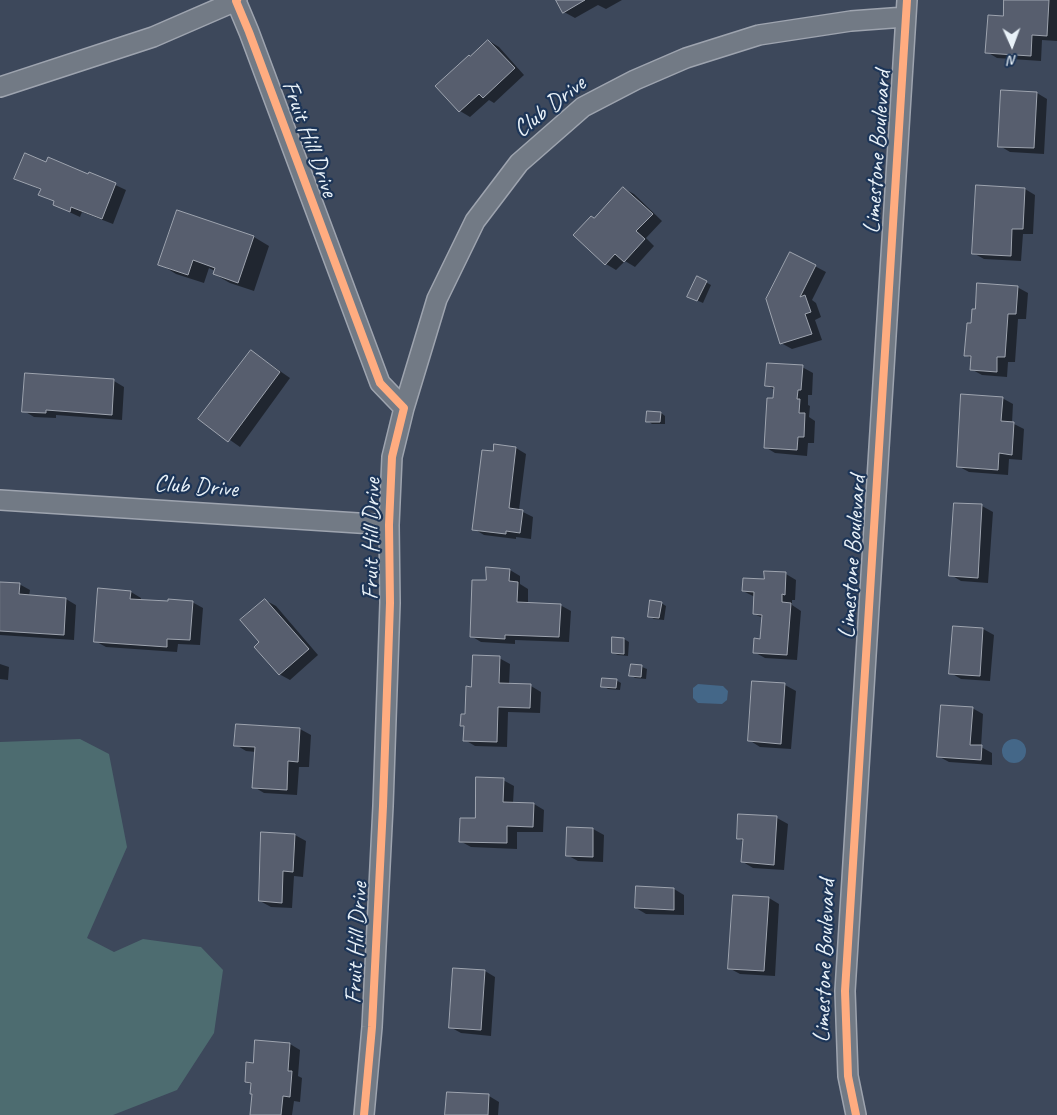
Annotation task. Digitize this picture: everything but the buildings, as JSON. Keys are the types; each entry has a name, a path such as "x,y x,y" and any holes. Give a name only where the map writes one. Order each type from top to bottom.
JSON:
{"street":[{"path":"0,87 154,37 236,1"},
{"name":"Fruit Hill Drive","path":"236,1 380,383 404,408 392,457 389,525 390,602 383,806 372,1027 364,1115"},
{"name":"Club Drive","path":"404,408 437,299 475,221 519,163 583,107 635,80 686,58 759,35 851,21 906,9"},
{"name":"Limestone Boulevard","path":"856,1115 848,1076 845,991 906,9"},
{"name":"Club Drive","path":"0,500 389,525"}],"green space":[{"path":"80,739 109,754 127,847 87,938 114,952 143,939 201,947 223,970 214,1033 177,1090 113,1115 0,1115 0,742"}],"water":[{"path":"698,684 723,686 728,691 727,700 722,704 698,703 693,698 693,688"},
{"path":"1014,739 1023,742 1026,751 1023,760 1014,763 1005,760 1002,751 1005,742"}],"cycle path":[{"path":"237,0 380,383 404,408 392,457 389,525 390,603 383,806 372,1027 364,1115"},
{"path":"856,1115 848,1076 845,991 907,0"}]}
